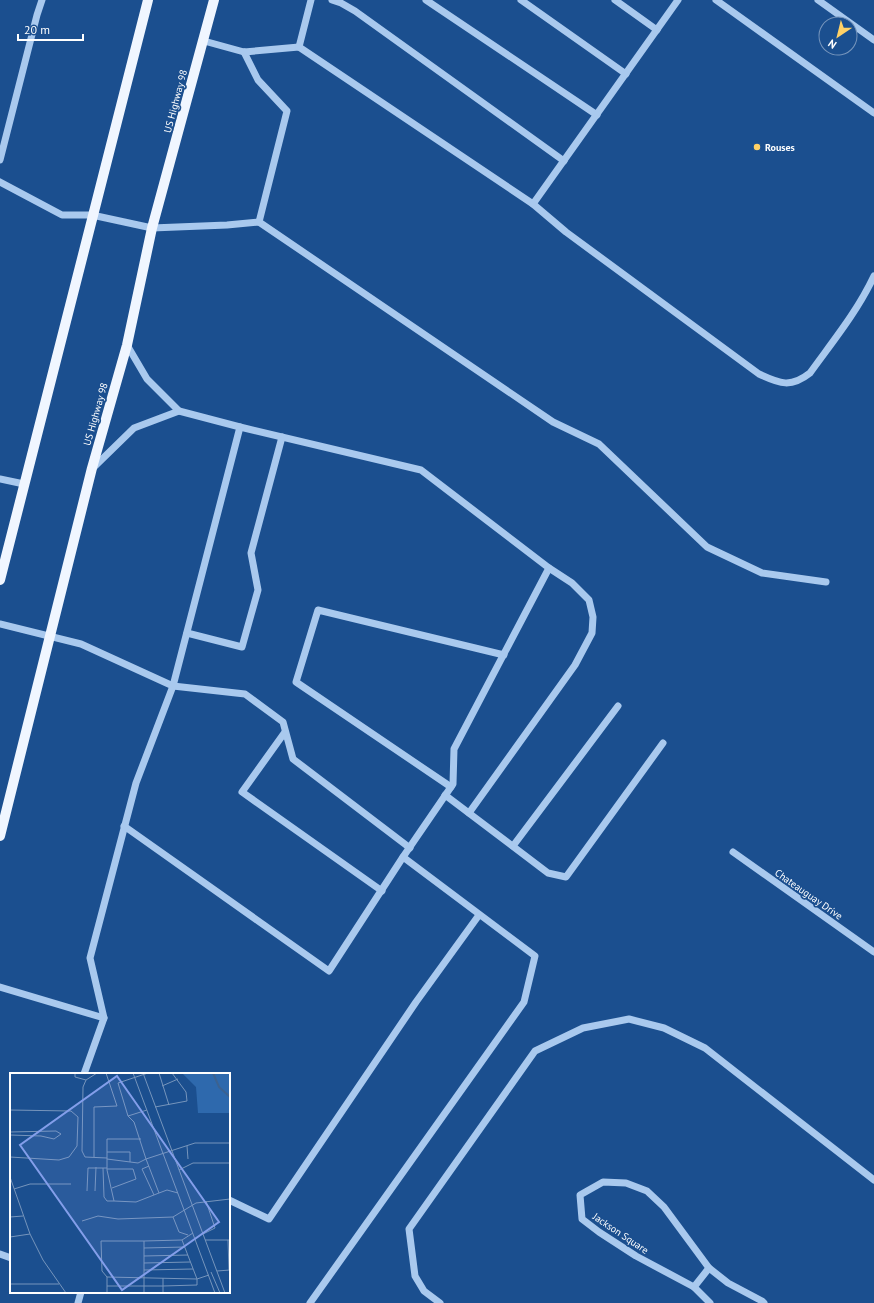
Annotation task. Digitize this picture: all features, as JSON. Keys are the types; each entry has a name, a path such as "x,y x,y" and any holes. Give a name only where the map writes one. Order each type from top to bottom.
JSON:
{"main road":[{"path":"0,580 148,0"},
{"name":"US Highway 98","path":"0,836 92,468 127,345 152,228 214,0"}],"street":[{"path":"0,160 42,0"},
{"path":"299,47 311,0"},
{"path":"332,0 355,11 564,161"},
{"path":"426,0 597,115"},
{"path":"521,0 626,74"},
{"path":"615,0 657,30"},
{"path":"534,204 678,0"},
{"path":"716,0 874,113"},
{"path":"818,0 874,40"},
{"path":"204,41 244,52 299,47 534,204 566,232 759,374 777,382 791,383 802,379 810,372 852,316 864,297 874,276"},
{"path":"244,52 258,80 287,111 259,222"},
{"path":"0,182 62,215 92,215 152,228 227,225 259,222 553,422 600,444 707,547 762,573 826,582"},
{"path":"127,345 147,379 179,411 421,470 549,568 572,583 589,600 593,617 592,634 576,664 469,813"},
{"path":"92,468 134,428 179,411"},
{"path":"84,1073 104,1018 90,958 136,783 173,686 240,427"},
{"path":"187,633 242,647 258,590 251,553 282,437"},
{"path":"0,479 24,484"},
{"path":"124,826 329,971 403,857 453,784 454,749 549,568"},
{"path":"451,787 296,682 318,610 504,655"},
{"path":"0,624 81,644 173,686 245,694 283,722 293,759 410,848"},
{"path":"513,846 618,706"},
{"path":"285,732 242,792 382,890"},
{"path":"445,795 548,873 566,877 663,743"},
{"name":"Chateauguay Drive","path":"733,852 874,952"},
{"path":"310,1303 524,1002 535,956 403,857"},
{"path":"230,1200 270,1219 416,1002 479,914"},
{"path":"0,987 104,1018"},
{"path":"440,1303 424,1291 415,1276 409,1229 535,1051 583,1028 630,1019 664,1028 705,1048 874,1180"},
{"name":"Jackson Square","path":"710,1303 694,1287 636,1256 582,1219 580,1195 603,1182 626,1183 647,1191 664,1207 709,1268 728,1283 764,1303"},
{"path":"0,1254 10,1258"},
{"path":"694,1287 709,1268"},
{"path":"78,1303 81,1293"}],"place":[{"name":"Rouses","path":"757,147"}]}
